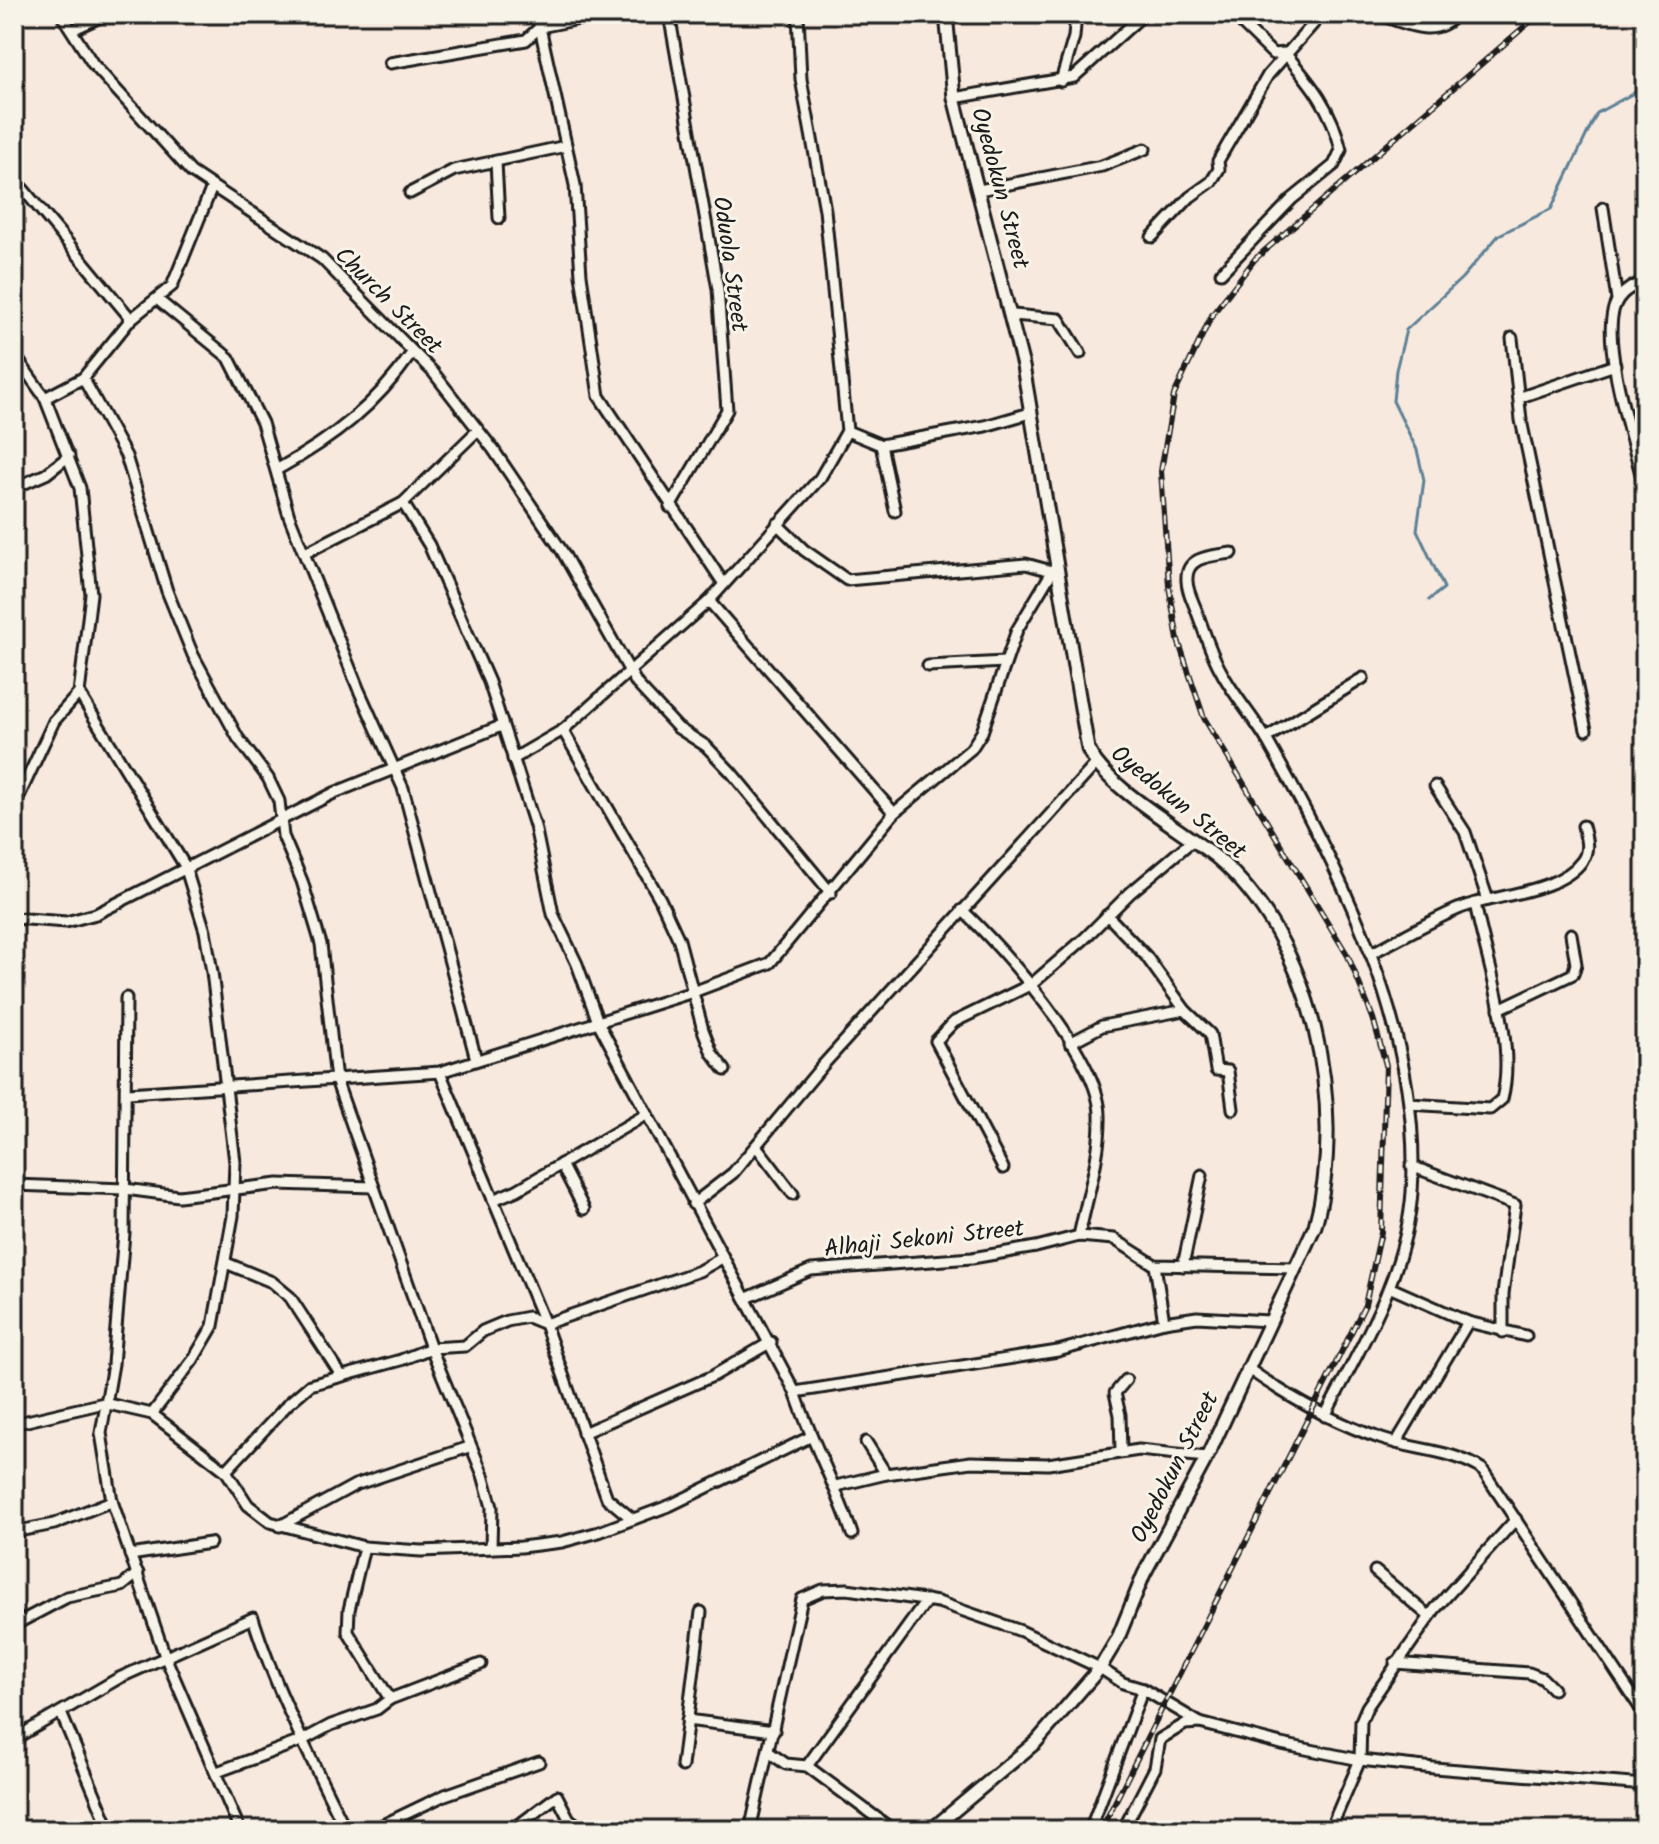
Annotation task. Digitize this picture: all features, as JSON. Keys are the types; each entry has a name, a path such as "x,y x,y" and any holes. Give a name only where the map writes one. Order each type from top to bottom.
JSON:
{"street":[{"name":"Church Street","path":"61,14 93,64 191,172 322,259 433,372 478,430 562,551 629,669 649,698 731,772 831,893"},
{"path":"72,30 107,14"},
{"path":"537,14 575,185 581,275 599,396 724,584"},
{"path":"390,63 526,40 540,27 605,14"},
{"name":"Oduola Street","path":"669,14 718,289 727,410 670,507"},
{"path":"513,759 563,730 709,601 820,478 847,431 825,210 801,79 798,14"},
{"name":"Oyedokun Street","path":"931,1830 1036,1742 1100,1668 1118,1638 1144,1574 1206,1457 1315,1226 1328,1163 1326,1097 1319,1051 1297,978 1275,926 1236,875 1095,765 1082,727 1013,315 954,98 946,14"},
{"path":"1061,81 1074,37 1076,14"},
{"path":"954,98 1061,81 1087,69 1144,14"},
{"path":"1232,14 1273,54 1285,53"},
{"path":"1152,237 1190,197 1211,182 1219,169 1218,161 1252,98 1285,53 1322,14"},
{"path":"1377,14 1428,30 1441,27 1456,14"},
{"path":"1221,273 1292,199 1339,159 1341,150 1335,124 1326,104 1285,53"},
{"path":"410,193 454,170 566,146"},
{"path":"979,190 1102,166 1145,149"},
{"path":"496,162 499,218"},
{"path":"14,178 131,319"},
{"path":"45,398 83,378 131,319 172,286 212,187"},
{"path":"1603,208 1617,299 1609,334 1645,489"},
{"path":"1617,299 1630,287 1645,281"},
{"path":"158,300 229,358 262,423 278,469 289,516 403,788 476,1059"},
{"path":"1013,315 1059,319 1080,353"},
{"path":"1512,338 1521,397 1521,420 1586,730"},
{"path":"278,469 328,442 348,425 397,374 412,353"},
{"path":"14,354 45,398 69,456 84,510 91,594 89,632 79,693 54,721 14,807"},
{"path":"1521,397 1615,365"},
{"path":"83,378 126,456 167,591 193,655 238,738 268,778 279,801 283,836 302,881 321,944 336,1080 431,1348 483,1475 492,1507 491,1548"},
{"path":"847,431 881,445 985,426 1030,413"},
{"path":"305,553 403,503 478,430"},
{"path":"1632,436 1645,432"},
{"path":"881,445 895,511"},
{"path":"15,491 69,456"},
{"path":"403,503 441,573 489,682 535,826 553,914 577,964 598,1022 722,1258 771,1342 795,1392 810,1437 836,1486 852,1534"},
{"path":"777,524 804,550 847,580 1026,564 1055,572"},
{"path":"1232,553 1200,557 1193,562 1187,581 1221,672 1266,738 1314,826 1370,954 1398,1040 1409,1104 1412,1190 1406,1237 1391,1288 1325,1416"},
{"path":"128,1093 440,1072 693,992 770,963 831,893 894,813 971,749 982,732 1017,630 1055,572 1056,559"},
{"path":"709,601 894,813"},
{"path":"928,666 1005,662"},
{"path":"1266,738 1363,678"},
{"path":"79,693 185,866 212,972 235,1162 226,1263 213,1326 193,1360 152,1414"},
{"path":"14,918 66,922 82,919 185,866 393,768 501,726"},
{"path":"563,730 660,899 679,940 712,1053 725,1070"},
{"path":"693,1204 733,1173 757,1147 823,1065 1095,765"},
{"path":"1435,786 1465,832 1488,900"},
{"path":"1370,954 1475,903 1534,888 1565,875 1581,863 1588,844 1583,826"},
{"path":"1003,1168 936,1041 954,1022 1032,984 1193,840"},
{"path":"1409,1104 1490,1109 1498,1105 1505,1086 1499,1009 1475,903"},
{"path":"962,910 1032,984 1070,1043 1098,1099 1100,1116 1079,1236"},
{"path":"1107,915 1146,956 1185,1010 1210,1034 1216,1070 1228,1071 1233,1109"},
{"path":"1499,1009 1573,974 1576,964 1571,934"},
{"path":"126,998 128,1093 125,1189 117,1323 101,1433 112,1501 165,1656 240,1830"},
{"path":"1070,1043 1102,1026 1185,1010"},
{"path":"1645,1060 1639,1066 1645,1117"},
{"path":"440,1072 545,1324 607,1498 631,1518"},
{"path":"493,1200 647,1114"},
{"path":"757,1147 793,1194"},
{"path":"561,1164 584,1209"},
{"path":"1411,1166 1515,1205 1503,1294 1503,1332"},
{"path":"1183,1266 1202,1175"},
{"path":"14,1185 125,1189 179,1196 278,1184 373,1187"},
{"name":"Alhaji Sekoni Street","path":"747,1298 811,1270 972,1258 1079,1236 1114,1239 1155,1265"},
{"path":"226,1471 310,1385 401,1360 431,1348 465,1346 483,1331 507,1321 528,1317 545,1324 699,1271 722,1258"},
{"path":"226,1263 272,1282 290,1297 341,1375"},
{"path":"1164,1322 1155,1265 1294,1268"},
{"path":"1391,1288 1468,1322 1526,1336"},
{"path":"795,1392 1058,1351 1164,1322 1197,1317 1269,1321"},
{"path":"1396,1443 1468,1322"},
{"path":"583,1433 713,1376 771,1342"},
{"path":"1247,1368 1325,1416 1396,1443 1467,1460 1482,1469 1645,1715"},
{"path":"1121,1451 1120,1415 1114,1397 1126,1380"},
{"path":"14,1424 104,1403 152,1414 226,1471 248,1505 280,1526 364,1547 421,1551 562,1542 671,1505 810,1437"},
{"path":"866,1442 886,1474"},
{"path":"280,1526 355,1485 469,1447"},
{"path":"836,1486 886,1474 971,1462 1048,1464 1121,1451 1206,1457"},
{"path":"14,1532 54,1524 112,1501"},
{"path":"1330,1830 1360,1760 1361,1721 1395,1663 1429,1616 1516,1519"},
{"path":"130,1555 210,1543"},
{"path":"364,1547 349,1610 348,1632 390,1699"},
{"path":"1375,1571 1429,1616"},
{"path":"14,1625 67,1597 122,1586 138,1573"},
{"path":"750,1830 806,1595 847,1589 927,1600 1021,1631 1100,1668 1123,1683 1143,1689 1200,1723"},
{"path":"807,1766 927,1600"},
{"path":"682,1766 701,1612"},
{"path":"14,1739 119,1678 253,1618 301,1741 322,1775 346,1830"},
{"path":"1395,1663 1529,1673 1542,1678 1553,1689"},
{"path":"217,1772 301,1741 331,1725 377,1709 390,1699 481,1664"},
{"path":"1090,1830 1143,1689"},
{"path":"61,1713 110,1830"},
{"path":"687,1720 774,1731"},
{"path":"1123,1830 1155,1768 1160,1739 1185,1724 1200,1723 1360,1760 1645,1785"},
{"path":"770,1753 786,1764 807,1766 893,1830"},
{"path":"372,1830 445,1795 539,1762"},
{"path":"512,1830 557,1796 569,1819 584,1830"}],"waterway":[{"path":"1429,600 1444,588 1417,530 1424,480 1417,450 1393,401 1396,370 1406,330 1462,278 1499,235 1551,209 1597,113 1645,87"}],"railway":[{"path":"1101,1830 1365,1305 1381,1232 1386,1065 1373,1018 1348,956 1204,718 1178,640 1169,586 1161,471 1174,395 1212,315 1255,259 1539,14"}]}
